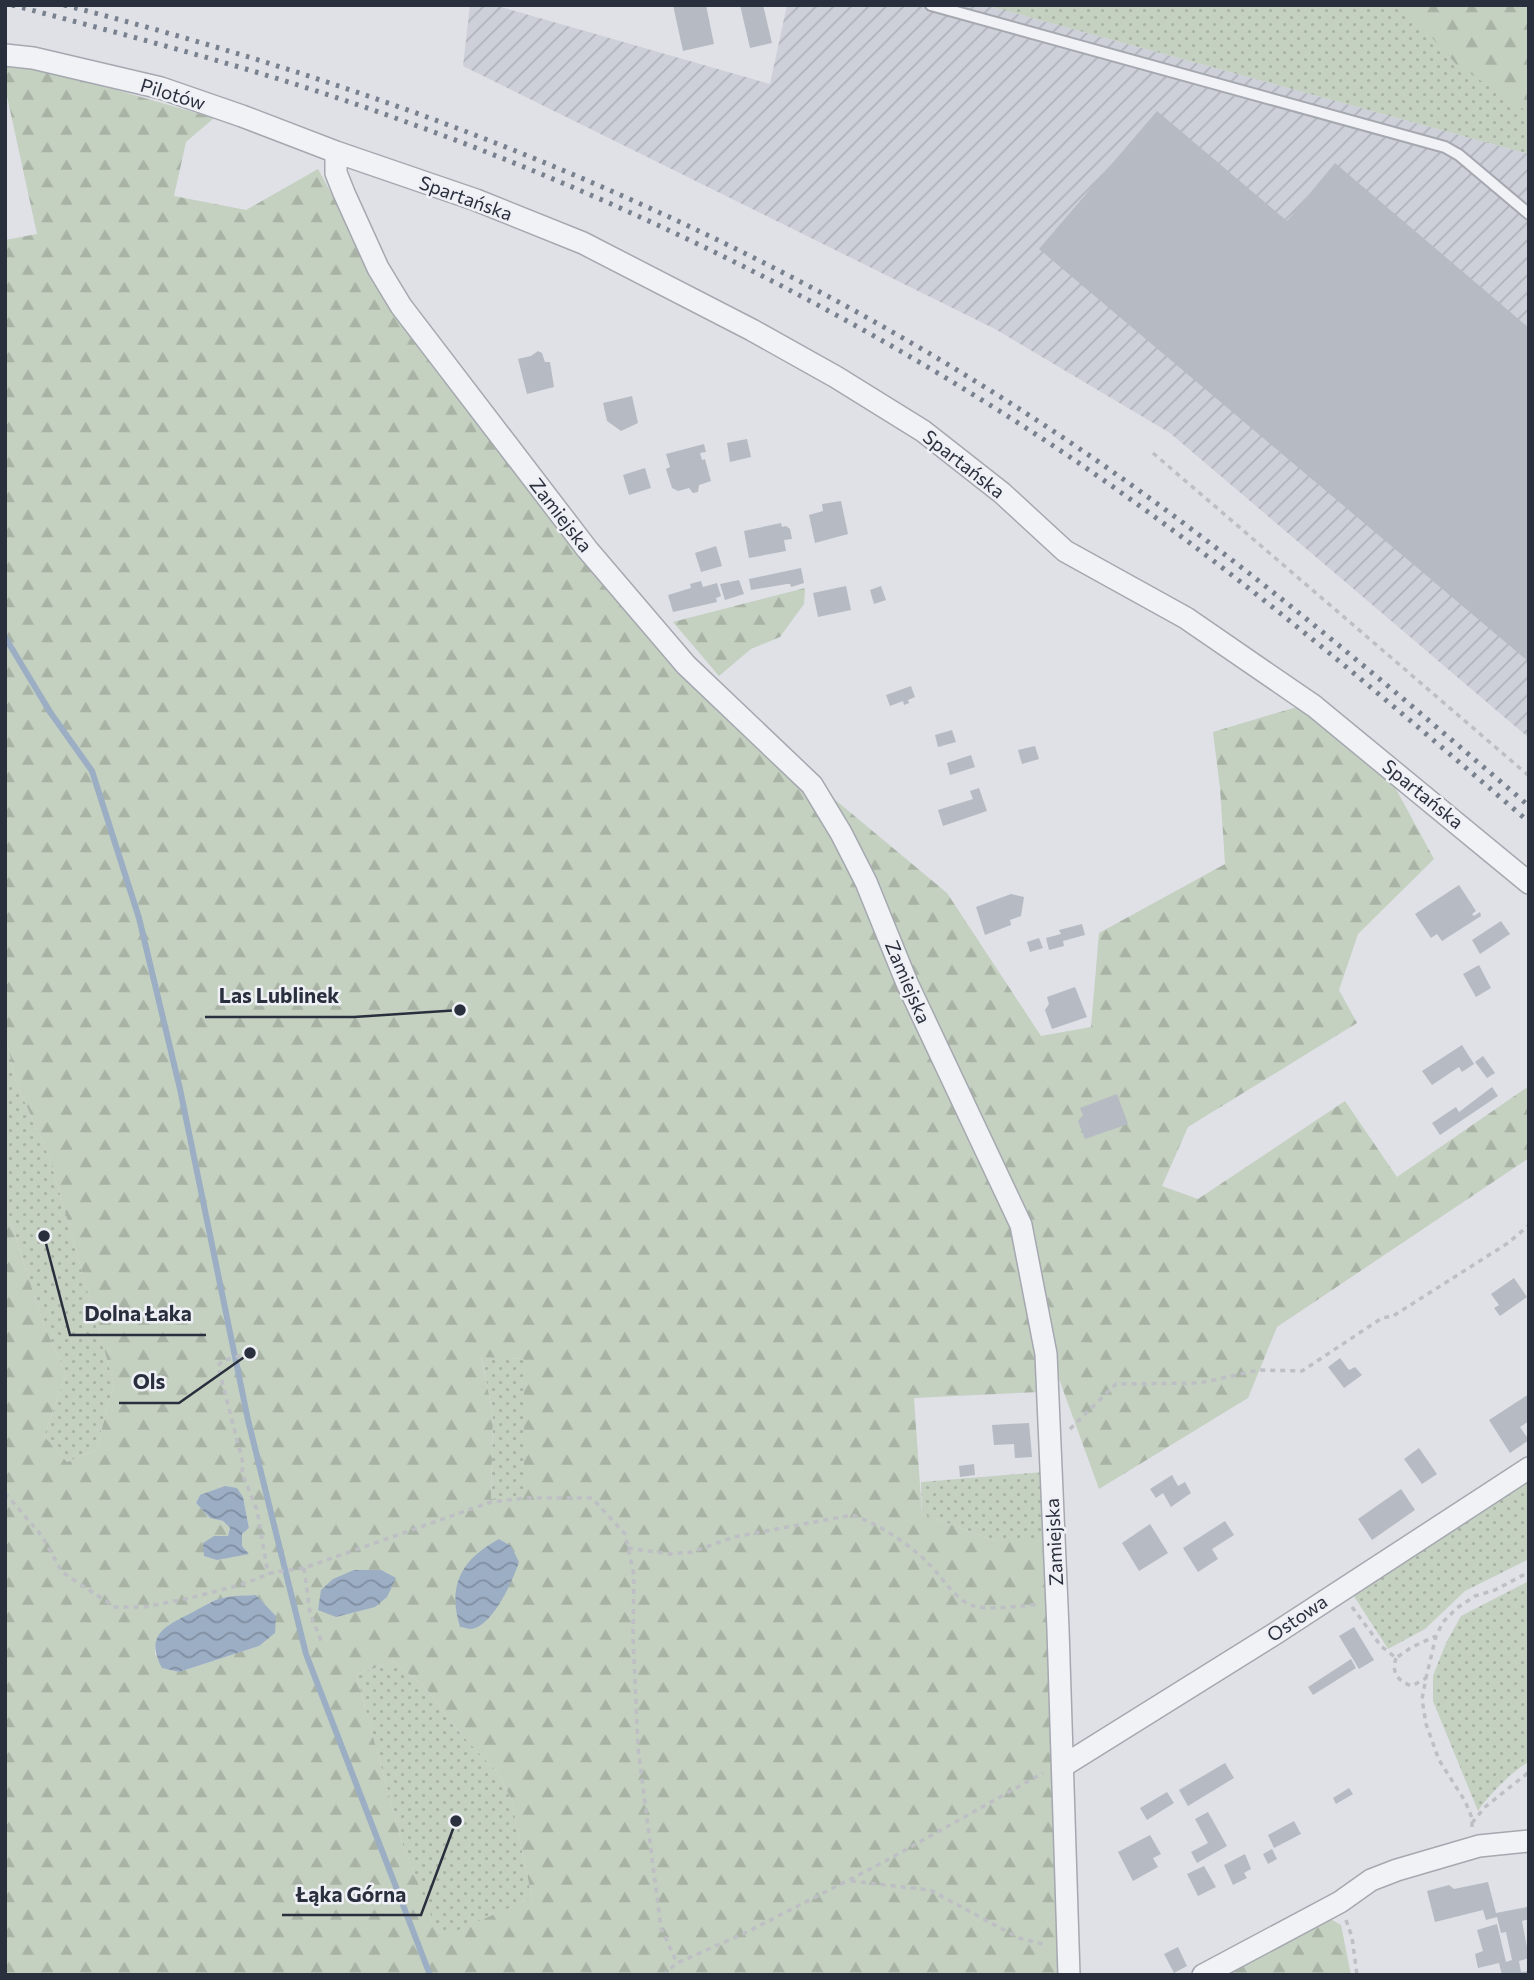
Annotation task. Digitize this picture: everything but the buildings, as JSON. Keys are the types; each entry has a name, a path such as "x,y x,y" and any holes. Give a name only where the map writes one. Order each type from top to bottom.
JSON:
{"street":[{"name":"Pilotów","path":"5,55 33,58 160,88 336,152"},
{"name":"Spartańska","path":"336,152 476,200 583,243 752,330 848,384 923,430 1002,493 1078,560 1186,618 1314,706 1529,883"},
{"name":"Zamiejska","path":"336,152 336,173 344,193 368,247 401,306 587,549 686,665 812,785 866,882 907,983 1021,1225 1046,1354 1069,1975"},
{"name":"Ostowa","path":"1063,1764 1276,1633 1529,1468"},
{"path":"1203,1975 1340,1902 1371,1880 1479,1846 1529,1841"}],"lane":[{"path":"931,5 1445,147 1459,155 1529,214"}],"path":[{"path":"1153,453 1529,776"},
{"path":"1050,1441 1064,1435 1116,1384 1200,1382 1259,1370 1302,1371 1382,1318 1393,1315 1508,1243 1529,1225"},
{"path":"250,1353 222,1361 218,1366 243,1463 242,1473 257,1510 271,1573"},
{"path":"5,1493 42,1536 62,1572 115,1607 144,1606 190,1598 240,1585 271,1573 301,1569 491,1502 525,1498 592,1498 625,1535 634,1575 633,1636 638,1748 661,1928 677,1963"},
{"path":"628,1548 669,1555 692,1552 734,1537 852,1516 864,1519 911,1546 952,1590 971,1606 990,1608 1057,1602"},
{"path":"301,1569 310,1613 322,1643"},
{"path":"1479,1846 1465,1801 1439,1760 1426,1724 1422,1699 1436,1636 1443,1622 1475,1596 1495,1590 1529,1572"},
{"path":"1341,1589 1381,1646 1396,1658"},
{"path":"1426,1678 1412,1686 1395,1675 1393,1666 1396,1658 1436,1636"},
{"path":"663,1975 677,1963 745,1933 849,1880 1063,1764"},
{"path":"1471,1824 1485,1807 1529,1772"},
{"path":"849,1880 930,1890 1019,1938 1068,1951"},
{"path":"1340,1902 1352,1937 1357,1975"}],"shaded area":[{"path":"470,5 494,5 770,84 787,5 985,5 1529,154 1529,738 1170,433 995,329 463,66"}],"green space":[{"path":"985,5 1529,5 1529,154"},
{"path":"1402,5 1529,5 1529,113 1456,64"},
{"path":"25,65 214,118 186,142 174,196 246,210 318,169 397,313 807,791 861,882 1014,1226 1037,1356 1039,1392 914,1398 922,1514 999,1542 1043,1542 1062,1975 5,1975 5,1204 43,1323 66,1374 44,1436 67,1462 96,1450 114,1384 50,1159 16,1082 5,1034 5,240 37,234 5,87 5,67","holes":["481,1357 524,1359 524,1495 491,1499 493,1414","200,1495 243,1497 249,1528 242,1534 242,1546 249,1554 214,1536 228,1536 230,1528 223,1521 210,1518 196,1503","256,1595 276,1616 259,1646 179,1672 163,1668 155,1654 156,1642 210,1602 226,1597","394,1662 425,1687 460,1733 497,1772 511,1798 532,1898 440,1938 402,1843 356,1674"]},
{"path":"805,588 804,604 780,637 751,649 719,676 673,622"},
{"path":"1300,706 1390,778 1434,859 1358,934 1339,990 1357,1023 1188,1127 1162,1186 1198,1199 1345,1101 1397,1177 1529,1086 1529,1158 1277,1327 1248,1398 1099,1489 1054,1365 1027,1223 821,788 947,893 1041,1036 1091,1027 1099,933 1225,864 1213,732"},
{"path":"5,1034 16,1082 50,1159 114,1384 96,1450 67,1462 44,1436 66,1374 43,1323 5,1204"},
{"path":"481,1356 524,1359 525,1495 491,1500 493,1414"},
{"path":"1043,1472 1043,1542 999,1542 922,1514 921,1482"},
{"path":"1529,1474 1529,1559 1465,1591 1425,1629 1388,1649 1352,1593"},
{"path":"1529,1581 1529,1762 1501,1784 1478,1811 1433,1701 1433,1676 1446,1643 1461,1616"},
{"path":"394,1662 425,1687 460,1733 497,1772 511,1798 532,1898 440,1939 402,1843 356,1674"},
{"path":"1327,1917 1341,1925 1351,1975 1222,1975"}],"water":[{"path":"225,1486 237,1488 243,1497 249,1528 242,1534 242,1546 249,1554 217,1560 204,1556 203,1543 214,1536 228,1536 230,1528 223,1521 210,1518 196,1503 200,1495"},
{"path":"499,1539 511,1546 519,1562 512,1580 487,1620 471,1629 460,1627 455,1598 461,1575 475,1555"},
{"path":"354,1570 381,1570 396,1578 387,1597 375,1607 336,1617 318,1610 321,1590 333,1579"},
{"path":"256,1595 276,1616 275,1633 259,1646 179,1672 162,1668 155,1647 161,1632 167,1627 215,1600"}],"waterway":[{"path":"5,637 50,712 92,771 139,918 180,1089 248,1420 306,1654 430,1975"}],"railway":[{"path":"12,5 255,72 398,119 486,152 659,226 828,311 991,406 1070,457 1189,542 1417,726 1529,822"},
{"path":"64,5 199,42 332,84 462,130 590,182 716,239 839,302 959,371 1077,447 1194,531 1308,620 1529,806"}],"place":[{"name":"Las Lublinek","path":"460,1010"},
{"name":"Dolna Łaka","path":"44,1236"},
{"name":"Ols","path":"250,1353"},
{"name":"Łąka Górna","path":"456,1821"}]}
